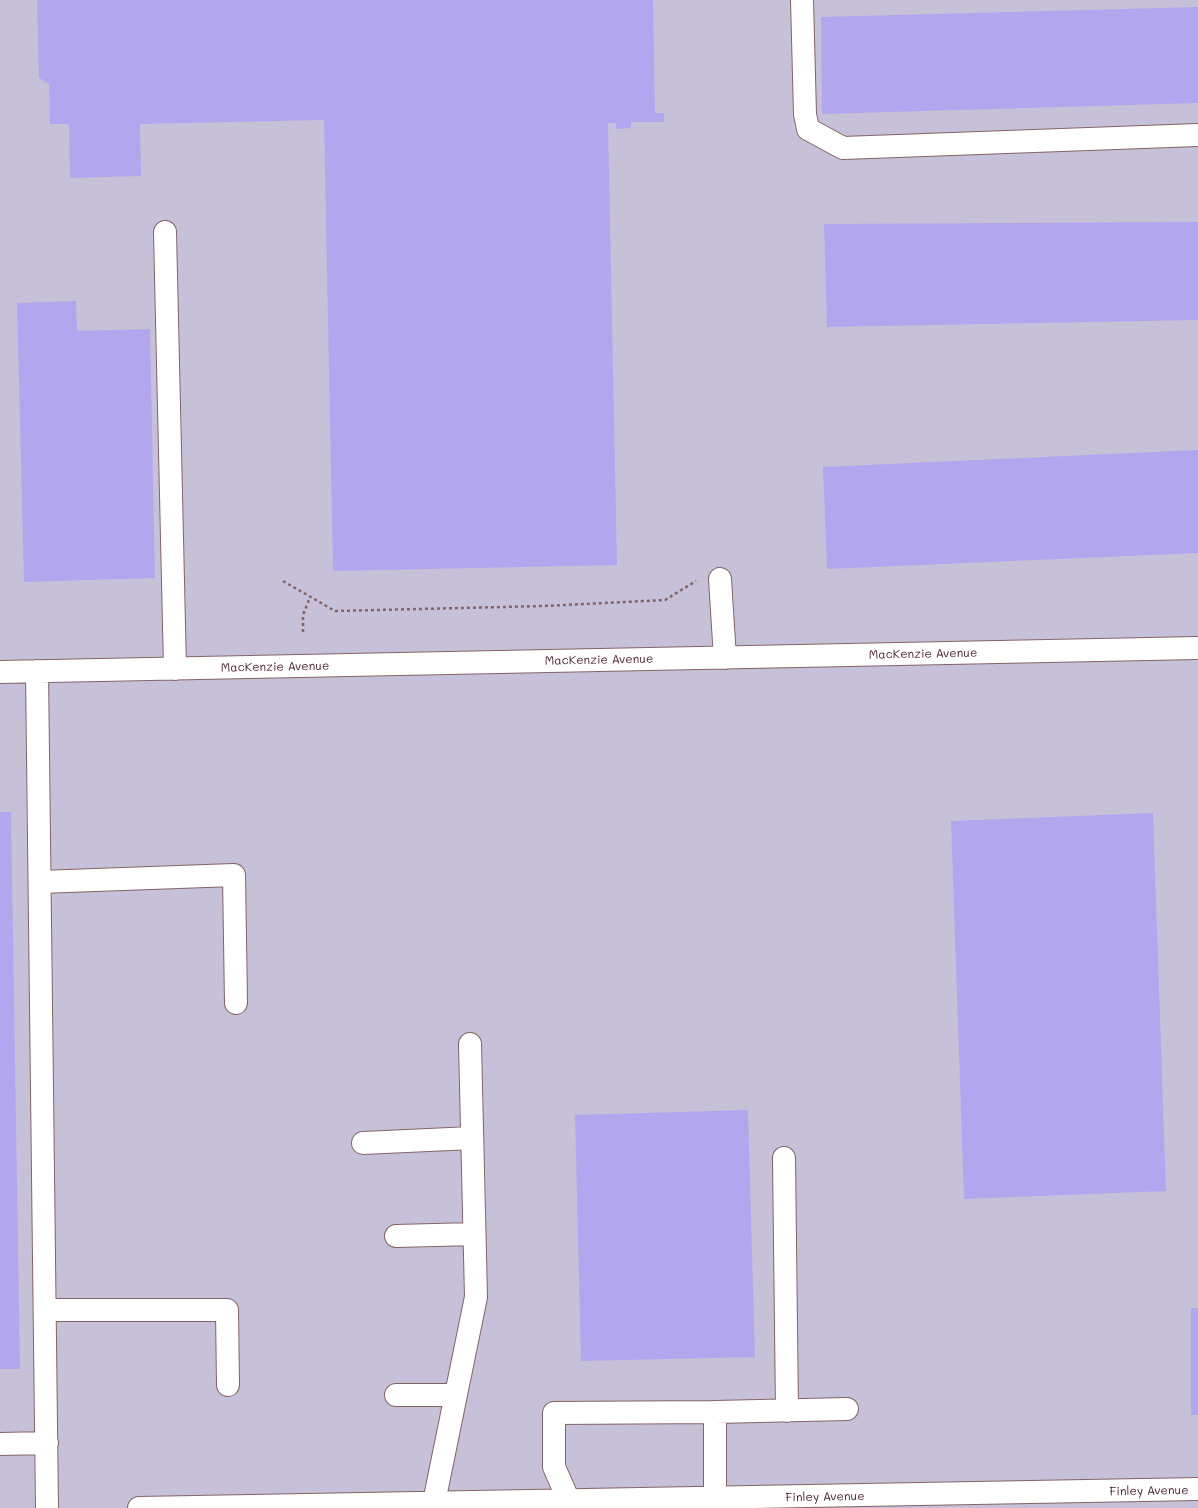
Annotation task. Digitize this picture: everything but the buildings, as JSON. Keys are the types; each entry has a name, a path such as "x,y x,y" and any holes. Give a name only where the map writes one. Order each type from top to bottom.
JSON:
{"street":[{"path":"802,0 805,114 808,129 842,148 1198,136"},
{"path":"165,232 175,669"},
{"path":"720,579 725,658"},
{"name":"MacKenzie Avenue","path":"0,672 1198,648"},
{"path":"37,671 48,1508"},
{"path":"40,882 234,875 236,1003"},
{"path":"434,1502 476,1297 470,1044"},
{"path":"363,1143 472,1138"},
{"path":"784,1158 787,1410"},
{"path":"396,1236 474,1234"},
{"path":"45,1310 226,1310 228,1385"},
{"path":"396,1395 455,1395"},
{"path":"569,1505 554,1467 554,1413 847,1409"},
{"path":"715,1412 715,1499"},
{"path":"0,1444 47,1443"},
{"name":"Finley Avenue","path":"139,1508 434,1502 569,1505 715,1499 1037,1501 1198,1489"}],"path":[{"path":"283,581 335,611 544,606 664,600 698,579"},
{"path":"303,632 303,615 310,597"}],"shaded area":[{"path":"0,0 1198,0 1198,1508 0,1508"}]}
